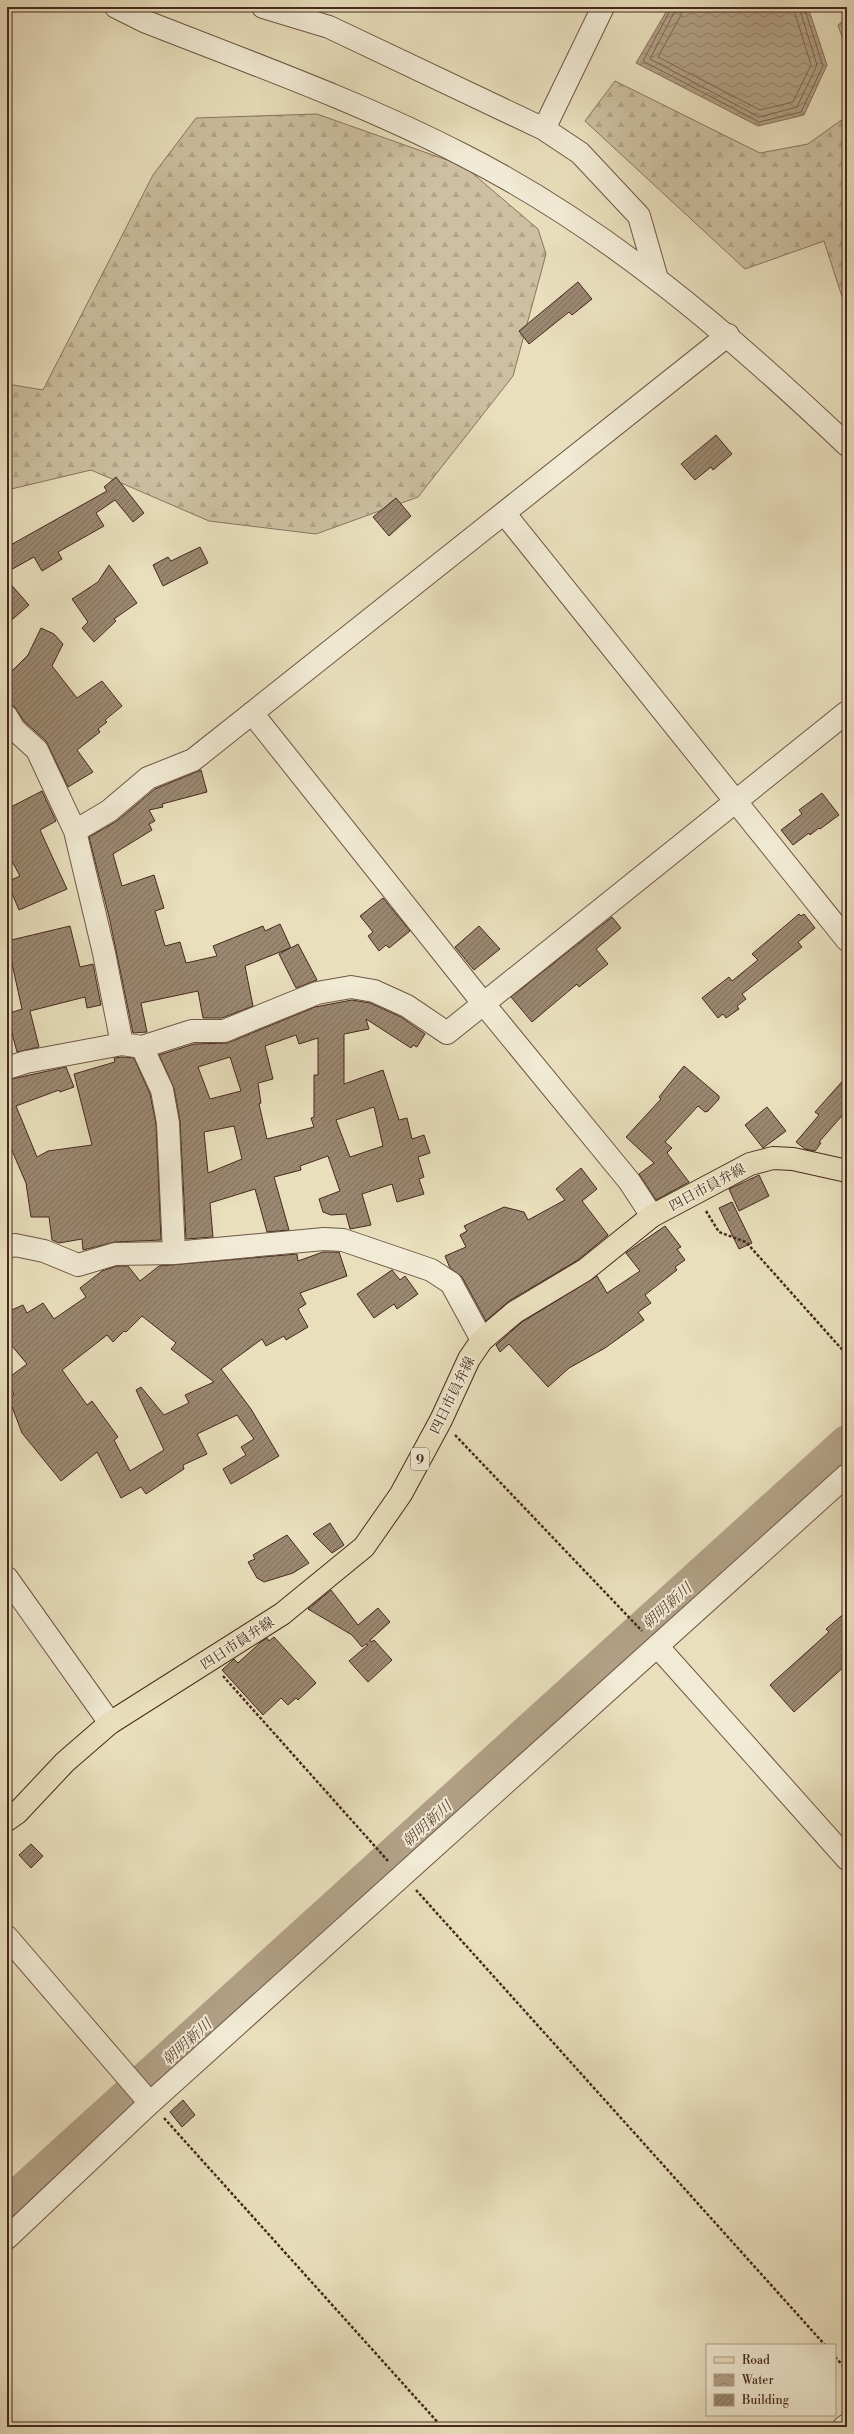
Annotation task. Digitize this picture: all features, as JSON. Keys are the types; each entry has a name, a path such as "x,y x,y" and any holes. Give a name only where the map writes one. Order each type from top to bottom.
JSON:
{"main road":[{"name":"四日市員弁線","path":"7,1820 17,1814 65,1762 110,1724 282,1614 364,1547 401,1494 441,1420 469,1359 482,1340 515,1312 585,1270 652,1216 750,1164 773,1158 793,1159 847,1171"}],"street":[{"path":"116,7 144,21 353,104 463,155 554,207 657,279 728,335 847,445"},
{"path":"263,7 311,14 329,27 544,129 580,153 639,216 657,279"},
{"path":"544,129 603,7"},
{"path":"76,831 109,811 148,778 193,760 728,335"},
{"path":"504,513 847,940"},
{"path":"7,1068 26,1062 132,1046 192,1031 224,1031 317,993 351,987 374,991 407,1006 447,1033 847,712"},
{"path":"252,713 483,1003 629,1181 652,1216"},
{"path":"7,717 14,729 37,750 76,831 104,953 132,1046 162,1090 168,1123 174,1253"},
{"path":"7,1247 14,1245 44,1251 78,1265 115,1254 174,1253 324,1239 343,1240 431,1270 451,1283 482,1340"},
{"path":"7,2238 142,2094 403,1878 652,1641 847,1475"},
{"path":"7,1578 110,1724"},
{"path":"652,1641 847,1859"},
{"path":"7,1937 142,2094"}],"path":[{"path":"694,1194 719,1232 746,1242 847,1355"},
{"path":"441,1420 652,1641"},
{"path":"209,1661 380,1852"},
{"path":"403,1878 538,2024 824,2344"},
{"path":"142,2094 442,2427"},
{"path":"836,2357 847,2370"}],"green space":[{"path":"847,18 847,51 838,25"},
{"path":"615,81 760,153 808,144 847,116 847,312 824,241 745,269 585,121"},
{"path":"317,114 464,166 538,229 546,254 513,376 418,497 316,534 209,521 91,470 7,490 7,384 43,390 153,175 196,118"}],"water":[{"path":"669,7 808,7 827,65 804,115 758,126 636,63"}],"building":[{"path":"578,282 592,299 572,315 569,312 529,344 519,331"},
{"path":"716,435 732,454 713,470 711,467 695,480 681,464"},
{"path":"116,477 144,513 133,522 115,500 96,513 104,526 58,552 62,559 42,571 34,557 7,572 7,547 107,491 104,487"},
{"path":"396,498 411,516 389,536 373,517"},
{"path":"200,547 208,563 163,586 153,565 168,557 171,561"},
{"path":"109,565 137,603 114,619 116,621 94,642 82,628 88,622 72,599 98,582"},
{"path":"7,580 29,605 7,624"},
{"path":"41,628 54,634 63,644 52,666 77,698 102,681 122,706 105,720 107,722 98,729 100,732 77,750 93,772 68,787 46,741 24,721 14,706 7,705 7,676 28,655"},
{"path":"201,770 207,792 162,804 163,807 149,810 155,821 149,824 152,830 113,854 122,886 154,875 164,908 155,911 165,946 180,942 186,963 217,956 213,946 263,926 265,931 280,924 291,948 298,944 317,980 296,988 279,954 290,948 245,966 253,1006 222,1018 203,1018 198,991 141,1003 147,1032 133,1033 110,921 89,837 117,821 155,789"},
{"path":"42,791 56,821 40,830 67,889 19,910 8,884 9,881 20,876 7,852 7,809"},
{"path":"822,793 839,815 820,829 819,828 810,835 809,833 793,845 781,830 802,814 799,810"},
{"path":"383,898 410,931 389,948 386,945 379,951 368,936 373,932 360,916"},
{"path":"799,914 801,916 804,914 815,928 798,942 802,947 742,994 746,999 737,1006 739,1009 726,1018 723,1014 718,1018 702,998 729,977 732,981 758,960 752,954"},
{"path":"612,917 621,928 596,949 608,964 579,987 577,984 532,1022 511,997"},
{"path":"70,926 80,967 93,964 101,1005 87,1008 85,997 30,1011 39,1047 17,1052 7,1014 22,1009 7,941"},
{"path":"479,926 500,949 474,970 455,947"},
{"path":"352,1000 370,1003 401,1017 425,1034 417,1047 413,1045 411,1048 366,1019 369,1029 344,1034 344,1084 383,1070 399,1120 407,1118 412,1139 424,1135 430,1153 418,1157 424,1177 419,1179 424,1194 397,1202 392,1184 362,1194 371,1225 350,1229 346,1214 331,1215 323,1212 319,1199 340,1191 328,1156 300,1166 301,1170 274,1177 289,1230 267,1232 255,1189 210,1203 213,1237 186,1239 180,1121 174,1088 159,1055 194,1044 228,1043 315,1007","holes":["296,1035 299,1044 318,1038 318,1075 314,1075 314,1117 311,1118 314,1127 267,1139 259,1104 261,1103 258,1083 273,1079 265,1046","230,1057 241,1091 210,1099 198,1067","374,1107 383,1146 350,1157 336,1120","234,1126 242,1159 208,1173 204,1132"]},
{"path":"114,1058 134,1058 150,1094 156,1124 161,1240 115,1242 83,1250 82,1239 59,1243 52,1240 49,1217 31,1217 26,1183 7,1139 7,1080 66,1067 74,1087 60,1092 59,1090 16,1106 37,1157 48,1151 92,1145 74,1074 115,1062"},
{"path":"684,1066 719,1096 719,1099 708,1111 705,1112 698,1106 665,1142 672,1148 667,1153 689,1182 656,1200 639,1174 654,1163 626,1137 661,1099 659,1097"},
{"path":"847,1076 847,1110 819,1142 821,1143 815,1151 805,1149 796,1142 819,1115 815,1112"},
{"path":"767,1107 786,1131 763,1148 745,1125"},
{"path":"581,1168 597,1189 582,1201 608,1235 578,1260 509,1301 486,1321 462,1277 450,1268 445,1256 466,1247 460,1235 467,1231 464,1226 504,1207 524,1212 528,1220 565,1200 556,1189"},
{"path":"759,1175 769,1196 739,1211 729,1189"},
{"path":"732,1202 752,1243 739,1249 719,1208"},
{"path":"665,1226 681,1247 677,1249 685,1260 675,1267 677,1270 645,1295 651,1303 638,1312 644,1320 605,1348 569,1368 548,1387 509,1344 500,1352 496,1345 522,1322 597,1276 607,1293 640,1271 626,1253"},
{"path":"323,1252 339,1252 347,1276 300,1293 306,1304 298,1309 308,1327 286,1340 284,1336 266,1346 262,1339 221,1369 251,1409 279,1456 231,1484 223,1469 246,1455 241,1447 254,1439 237,1415 197,1434 207,1454 183,1465 184,1469 146,1494 141,1487 121,1498 97,1452 61,1481 22,1433 9,1399 14,1394 7,1385 7,1379 27,1364 7,1340 7,1312 23,1305 27,1313 43,1303 54,1319 86,1297 80,1288 102,1271 117,1266 128,1266 140,1281 159,1266 297,1254 298,1261","holes":["142,1316 176,1343 171,1349 214,1382 185,1395 189,1403 164,1415 141,1387 136,1390 164,1450 130,1471 114,1440 118,1437 92,1401 87,1405 62,1370 107,1335 113,1342 124,1331 126,1332"]},
{"path":"392,1270 400,1280 405,1276 418,1294 397,1309 394,1304 374,1318 357,1294"},
{"path":"330,1523 344,1545 332,1553 313,1534"},
{"path":"287,1535 309,1563 293,1573 264,1582 257,1578 248,1562 255,1559 253,1555"},
{"path":"331,1590 358,1625 378,1608 390,1622 370,1640 371,1642 374,1640 392,1660 368,1682 349,1661 368,1645 366,1644 362,1647 352,1635 308,1609"},
{"path":"847,1611 847,1664 794,1712 770,1685 829,1632 826,1629"},
{"path":"274,1637 316,1683 298,1700 296,1698 288,1705 281,1698 263,1715 222,1670 234,1659 238,1663 267,1638 269,1641"},
{"path":"31,1844 43,1856 31,1868 19,1855"},
{"path":"183,2100 195,2115 182,2127 170,2112"}],"waterway":[{"name":"朝明新川","path":"7,2206 847,1443"}]}
